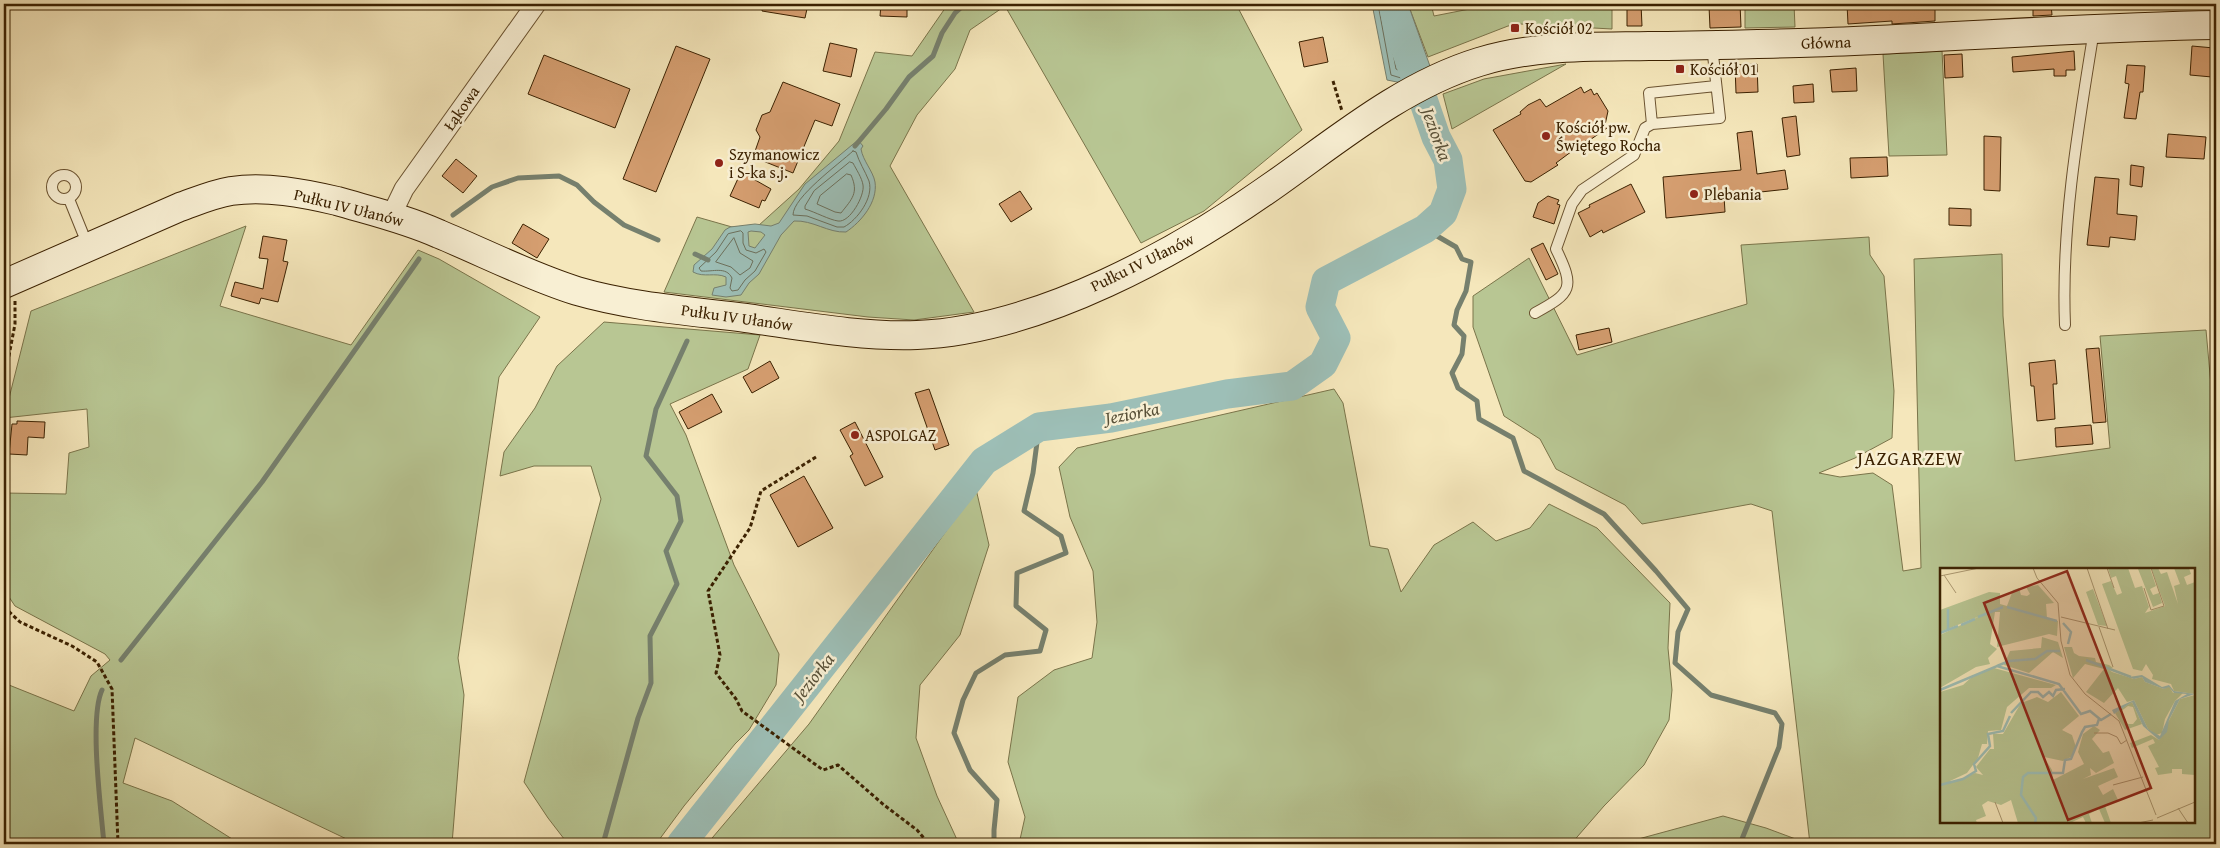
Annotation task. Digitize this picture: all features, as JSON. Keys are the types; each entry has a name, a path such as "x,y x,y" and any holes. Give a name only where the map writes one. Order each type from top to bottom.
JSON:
{"street":[{"name":"Łąkowa","path":"391,216 404,189 536,4"},
{"name":"Główna","path":"1440,78 1476,63 1515,53 1601,47 1825,42 2215,22"},
{"name":"Pułku IV Ułanów","path":"8,282 180,207 230,191 286,191 319,197 391,216 435,232 543,279 605,298 864,334 938,333 986,325 1033,311 1062,301 1155,259 1188,241 1245,205 1385,107 1440,78"}],"lane":[{"path":"2064,326 2063,280 2066,226 2094,29"},
{"path":"1535,313 1559,300 1568,288 1567,272 1556,249 1572,204 1582,190 1634,155 1645,128 1652,124 1720,118 1712,45"},
{"path":"1652,124 1649,93 1716,86"},
{"path":"69,199 88,247"}],"path":[{"path":"1333,81 1339,108 1346,118"},
{"path":"4,382 15,324 15,290 8,282"},
{"path":"816,457 761,492 750,528 708,591 720,655 716,673 736,699 742,711 823,770 838,765 884,805 917,830 929,844"},
{"path":"4,607 20,622 72,646 97,662 112,689 118,844"}],"green space":[{"path":"948,4 1236,4 1302,130 1204,211 1141,243 1005,6 970,30 955,69 917,115 890,166 974,312 914,320 868,317 664,292 697,217 732,227 758,226 799,189 839,141 875,52 912,56"},
{"path":"1408,4 1431,4 1434,16 1495,4 1612,4 1612,29 1521,24 1508,26 1428,57"},
{"path":"1745,4 1794,4 1795,27 1745,28"},
{"path":"1942,51 1947,155 1889,156 1883,54"},
{"path":"1566,64 1452,129 1443,94 1484,79"},
{"path":"246,226 220,306 351,345 418,250 439,259 540,317 499,377 458,658 464,695 452,844 357,844 135,738 123,783 172,801 240,844 4,844 4,683 74,711 91,676 110,660 105,654 15,606 4,587 4,493 66,494 69,453 89,447 87,409 4,418 31,311"},
{"path":"1869,237 1870,255 1884,276 1894,391 1892,438 1855,458 1819,473 1840,477 1873,473 1892,485 1903,571 1921,568 1914,259 2002,254 2003,316 2015,461 2110,448 2100,336 2206,330 2216,441 2216,844 1810,844 1772,511 1751,504 1642,524 1625,505 1556,469 1540,439 1504,416 1473,327 1473,296 1529,258 1577,355 1747,304 1741,245"},
{"path":"604,322 760,335 748,369 670,404 686,435 734,565 779,654 776,685 749,730 735,744 684,806 656,844 568,844 524,782 601,499 591,466 534,466 500,476 504,452 535,408 557,366"},
{"path":"1334,389 1343,403 1370,546 1388,549 1401,592 1434,545 1473,522 1496,541 1530,528 1549,504 1597,528 1670,603 1668,648 1672,690 1669,720 1644,765 1604,806 1571,844 1019,844 1025,817 1008,762 1018,697 1054,670 1092,658 1097,622 1093,571 1070,517 1059,467 1077,448"},
{"path":"976,489 989,545 960,635 920,685 916,738 937,796 959,844 707,844 809,724"},
{"path":"1723,816 1766,828 1809,844 1571,844 1631,841"}],"water":[{"path":"1372,4 1408,4 1431,69 1402,83 1387,80"},
{"path":"858,140 863,146 861,149 862,153 874,178 874,197 863,217 846,232 833,231 808,222 794,221 781,235 759,274 749,283 741,295 726,297 712,295 714,288 726,285 726,277 697,274 693,272 694,265 712,249 725,230 730,227 755,224 771,226 779,223 805,184","holes":["748,232 761,232 765,235 755,248 749,246"]}],"building":[{"path":"763,4 808,4 805,18 762,11"},
{"path":"881,4 907,4 907,17 880,16"},
{"path":"1627,4 1641,4 1642,26 1627,26"},
{"path":"1740,4 1741,27 1710,28 1709,6"},
{"path":"1847,4 1935,4 1935,21 1892,24 1892,21 1848,24"},
{"path":"2033,4 2051,4 2052,15 2033,16"},
{"path":"1323,37 1328,62 1304,67 1299,42"},
{"path":"830,43 857,49 851,77 823,71"},
{"path":"676,46 710,59 656,192 623,179"},
{"path":"2192,46 2214,48 2212,77 2190,75"},
{"path":"2074,51 2075,70 2066,70 2066,76 2054,76 2054,69 2013,72 2012,57"},
{"path":"1962,54 1963,77 1945,78 1944,55"},
{"path":"544,55 630,89 615,128 528,94"},
{"path":"1757,64 1758,92 1736,93 1735,65"},
{"path":"2127,65 2145,66 2143,92 2140,92 2136,119 2124,118 2129,84 2125,83"},
{"path":"1856,68 1857,91 1832,92 1830,70"},
{"path":"783,82 840,104 832,126 815,120 793,173 753,157 760,137 756,130 762,115 770,112"},
{"path":"1813,84 1814,102 1794,103 1793,86"},
{"name":"Kościół pw. Świętego Rocha","path":"1581,87 1584,93 1591,89 1594,95 1597,93 1608,111 1605,125 1607,128 1556,163 1558,165 1531,182 1525,181 1493,130 1521,114 1520,112 1528,105 1540,99 1546,107"},
{"path":"1796,116 1800,155 1787,157 1782,118"},
{"path":"1752,131 1757,174 1785,170 1788,189 1724,196 1725,212 1666,218 1663,177 1741,170 1737,133"},
{"path":"2168,134 2206,137 2204,159 2166,157"},
{"path":"1984,136 2001,137 2000,191 1984,190"},
{"path":"1887,157 1888,176 1851,178 1850,158"},
{"path":"456,159 477,176 463,193 442,176"},
{"path":"2131,165 2144,167 2142,187 2130,185"},
{"path":"741,172 771,189 765,201 762,200 759,208 730,196"},
{"path":"2095,177 2119,179 2117,214 2137,216 2135,240 2110,237 2109,247 2087,245"},
{"path":"1631,184 1645,212 1603,233 1602,230 1590,237 1578,213 1590,207 1589,205"},
{"path":"1020,191 1032,209 1011,222 999,204"},
{"path":"1548,196 1559,200 1557,204 1560,205 1554,224 1533,217 1538,203"},
{"path":"1949,208 1971,209 1971,226 1949,225"},
{"path":"523,224 549,239 537,258 512,243"},
{"path":"263,236 287,240 283,261 288,262 278,302 261,298 259,304 231,296 235,282 263,289 268,259 259,258"},
{"path":"1543,243 1558,274 1546,280 1531,249"},
{"path":"1609,328 1612,342 1579,350 1576,335"},
{"path":"2099,348 2106,422 2093,423 2086,349"},
{"path":"2055,360 2057,384 2053,384 2055,419 2037,421 2034,386 2031,386 2029,363"},
{"path":"770,361 779,378 752,393 743,377"},
{"path":"929,389 949,445 935,450 915,393"},
{"path":"712,394 722,412 688,429 679,412"},
{"path":"17,421 45,422 44,438 28,437 27,455 9,454 12,424 17,424"},
{"path":"855,422 883,477 865,486 850,456 853,454 840,430"},
{"path":"2091,425 2093,444 2056,447 2055,428"},
{"path":"804,476 833,528 798,547 770,495"}],"waterway":[{"path":"855,146 886,109 909,77 933,56 942,33 955,13 965,4"},
{"name":"Jeziorka","path":"681,844 984,461 1039,427 1111,418 1227,394 1292,386 1323,364 1336,338 1320,307 1326,281 1425,229 1443,213 1452,189 1448,160 1436,137 1398,27 1393,4"},
{"path":"453,215 492,187 518,178 559,176 577,185 594,202 624,225 658,240"},
{"path":"1425,229 1456,247 1462,259 1471,262 1466,291 1457,310 1454,325 1464,336 1462,354 1452,373 1458,388 1477,401 1479,419 1513,438 1524,471 1604,514 1688,609 1678,632 1675,663 1711,695 1775,713 1782,724 1779,747 1740,844"},
{"path":"695,254 708,260"},
{"path":"121,660 262,482 419,259"},
{"path":"603,844 638,718 651,683 650,636 677,584 666,551 681,521 677,496 646,456 656,409 687,341"},
{"path":"994,844 997,800 970,770 954,733 963,700 976,673 1005,655 1040,651 1046,630 1016,606 1017,573 1066,553 1061,536 1024,511 1033,473 1039,427"},
{"path":"102,690 98,703 96,742 104,844"}],"place":[{"name":"Kościół 02","path":"1515,28"},
{"name":"Kościół 01","path":"1680,69"},
{"name":"Kościół pw. Świętego Rocha","path":"1546,136"},
{"name":"Szymanowicz i S-ka s.j.","path":"719,163"},
{"name":"Plebania","path":"1694,194"},
{"name":"ASPOLGAZ","path":"855,435"}],"district":[{"name":"JAZGARZEW","path":"1910,458"}]}
